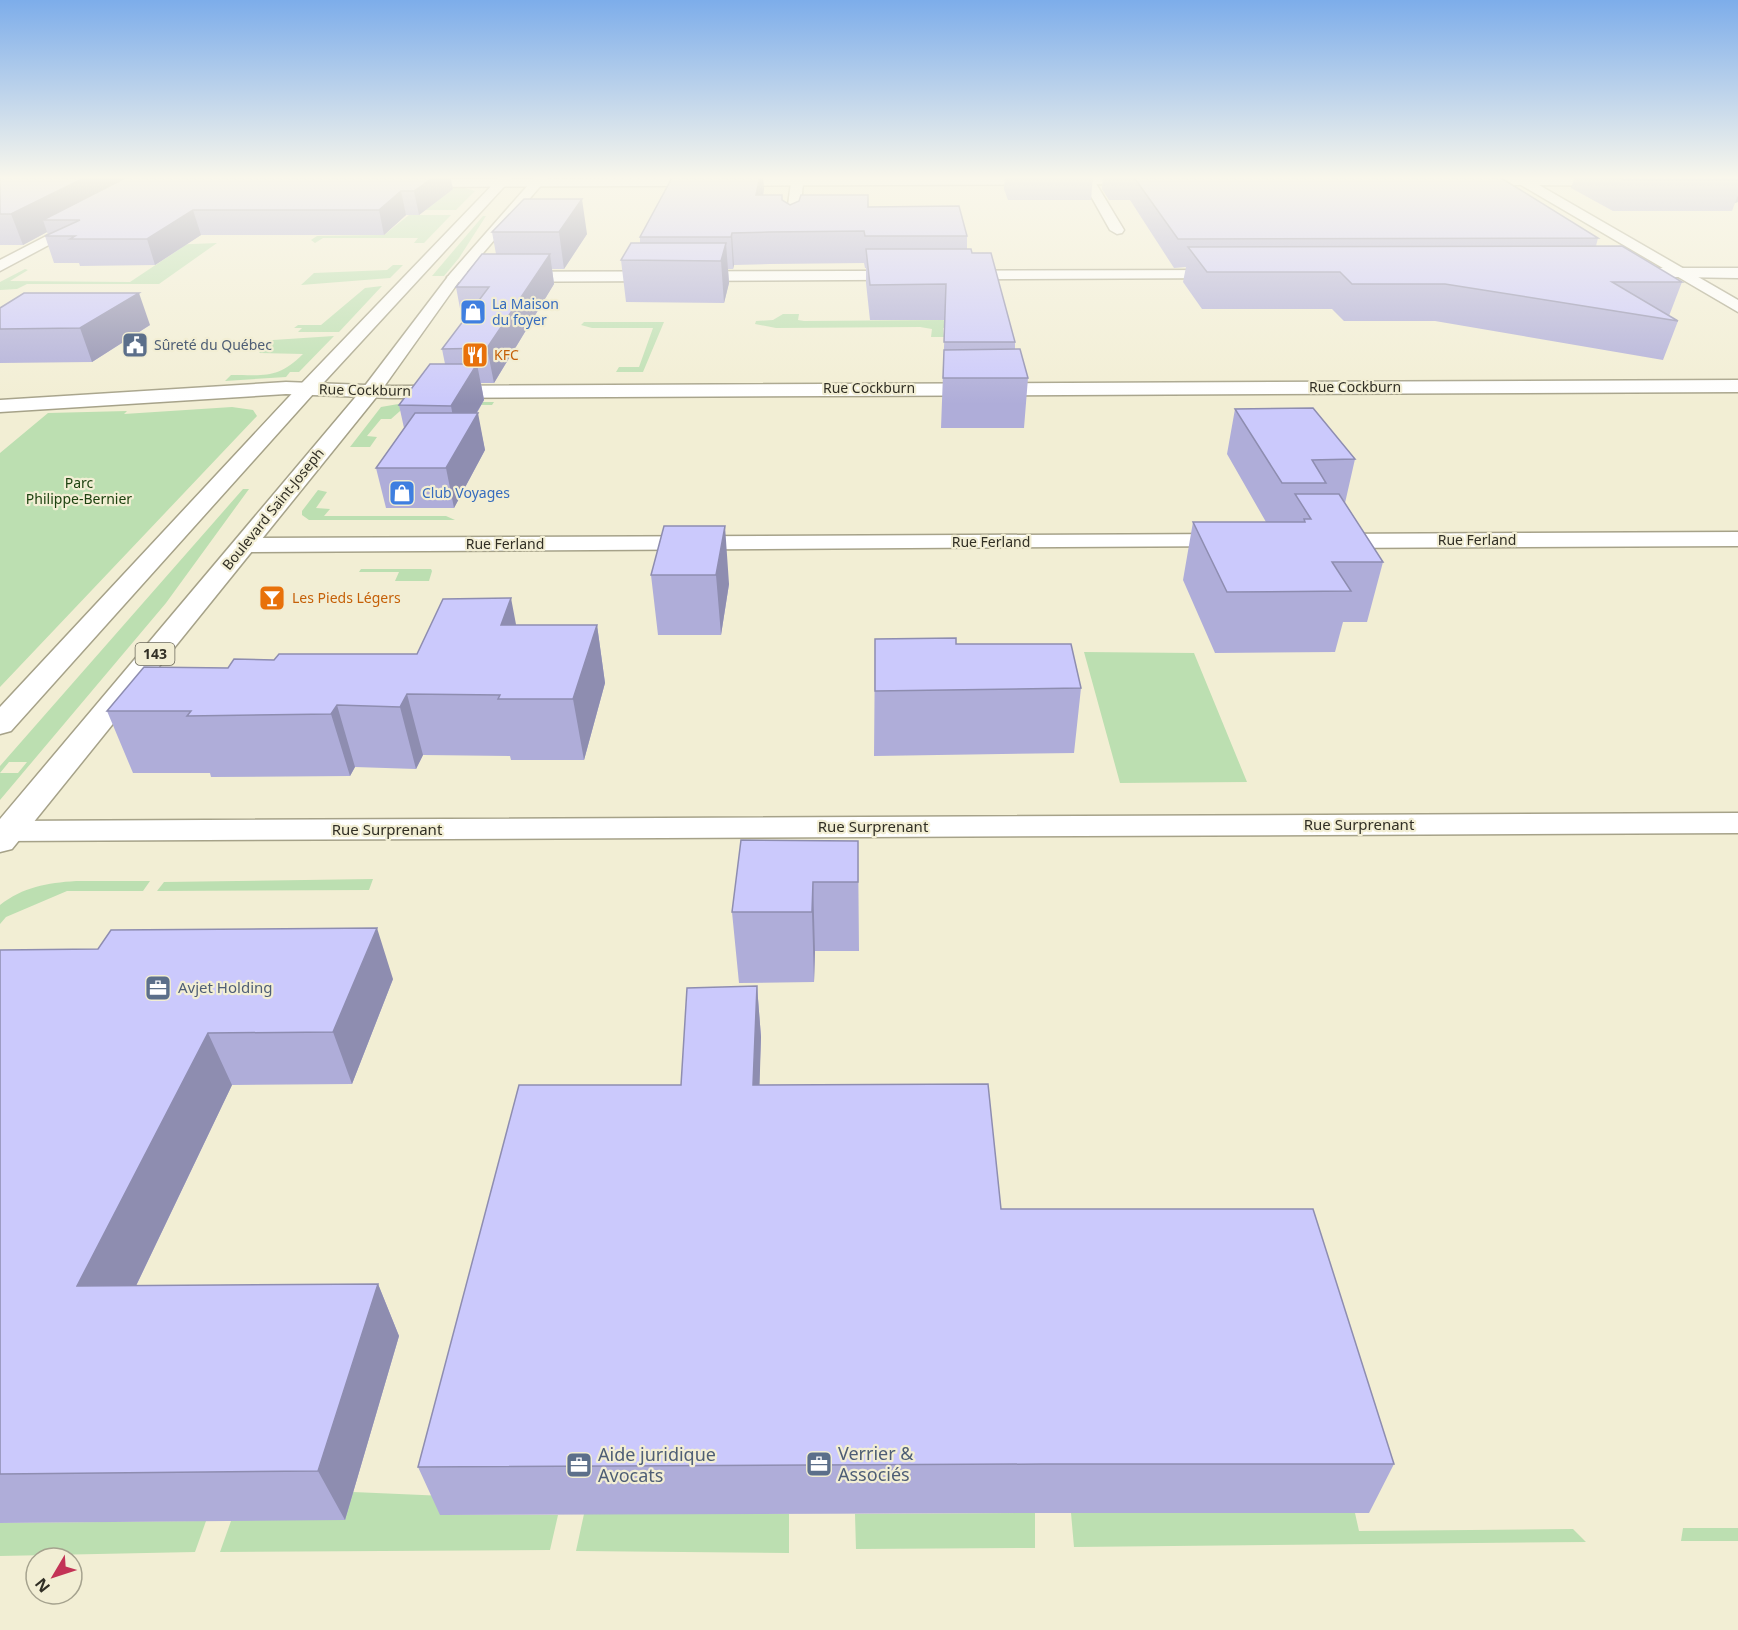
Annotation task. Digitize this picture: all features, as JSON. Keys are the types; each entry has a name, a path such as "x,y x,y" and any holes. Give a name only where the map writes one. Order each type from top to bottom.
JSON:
{"street":[{"path":"0,266 26,252"},
{"path":"0,725 435,252"},
{"name":"Boulevard Saint-Joseph","path":"4,836 371,391 455,277 477,252"},
{"path":"1643,252 1738,308"},
{"path":"1608,273 1738,273"},
{"path":"455,277 1250,275"},
{"name":"Rue Cockburn","path":"0,406 307,389 371,391 1738,386"},
{"name":"Rue Ferland","path":"1300,541 1738,539"},
{"name":"Rue Ferland","path":"245,545 1256,541"},
{"name":"Rue Surprenant","path":"4,836 1738,823"}],"green space":[{"path":"175,252 204,252 159,284 27,284 17,289 0,290 0,282 25,269 28,270 10,281 130,282"},
{"path":"452,252 463,252 444,276 432,276"},
{"path":"393,265 403,265 390,278 301,285 314,273 387,270"},
{"path":"382,286 339,332 298,332 302,328 294,328 298,325 321,325 365,288"},
{"path":"783,314 799,314 798,320 804,321 943,320 951,326 943,328 944,337 931,337 932,329 920,327 776,328 755,324 756,321 773,320"},
{"path":"584,322 664,322 643,372 616,372 619,367 639,367 653,328 592,328 581,325"},
{"path":"334,336 299,372 290,372 286,377 225,381 231,375 262,375 278,372 303,354 259,353 273,340"},
{"path":"410,402 494,402 492,405 408,404 391,419 381,419 367,436 377,437 370,447 350,447 381,407"},
{"name":"Parc Philippe-Bernier","path":"232,407 253,410 257,416 0,687 0,453 48,413 127,411 124,414"},
{"path":"243,489 249,489 166,603 0,800 0,766","holes":["9,762 27,762 18,773 0,773"]},
{"path":"318,490 327,492 316,508 330,509 324,516 446,516 455,520 309,520 302,515 302,511"},
{"path":"361,569 431,569 432,571 429,581 395,581 399,572 359,572"},
{"path":"1084,652 1194,653 1247,782 1120,783"},
{"path":"373,879 369,890 157,891 164,882"},
{"path":"76,881 150,881 143,891 67,891 6,917 0,924 0,905 9,899 36,887"},
{"path":"353,1492 445,1496 441,1515 558,1515 550,1550 220,1552 231,1521"},
{"path":"1035,1513 1035,1548 856,1549 855,1514"},
{"path":"1071,1513 1355,1513 1359,1531 1573,1529 1586,1542 1074,1547"},
{"path":"584,1514 789,1514 789,1553 576,1551"},
{"path":"206,1521 195,1552 84,1554 84,1546 24,1546 24,1556 0,1556 0,1523"},
{"path":"1683,1528 1738,1528 1738,1541 1681,1541"}],"building":[{"path":"626,252 723,252 721,261 621,260"},
{"path":"866,252 991,253 1015,342 944,342 946,284 870,285"},
{"path":"1192,252 1632,252 1682,282 1612,282 1678,321 1445,284 1352,284 1340,272 1207,272"},
{"path":"482,254 550,254 487,348 442,349 489,287 456,287"},
{"path":"24,293 139,293 80,328 0,329 0,308"},
{"path":"1020,349 1028,378 943,378 944,350"},
{"path":"430,364 477,364 451,406 399,405"},
{"path":"1313,408 1355,459 1312,460 1326,483 1282,483 1235,409"},
{"path":"415,413 478,413 446,468 376,468"},
{"path":"1295,494 1339,494 1383,562 1332,562 1351,591 1227,592 1193,522 1305,522 1304,519 1311,519"},
{"path":"664,526 725,526 716,575 651,575"},
{"path":"511,598 501,625 597,625 573,699 498,699 500,695 407,694 400,707 337,705 331,714 187,716 191,711 107,711 144,667 228,668 234,659 274,660 279,654 417,654 443,599"},
{"path":"956,638 956,644 1071,644 1081,688 875,691 875,639"},
{"path":"741,840 858,841 858,882 813,882 812,912 732,912"},
{"path":"377,928 333,1032 208,1033 77,1286 378,1284 318,1471 0,1474 0,950 98,949 111,930"},
{"path":"757,986 753,1085 988,1084 1001,1209 1313,1209 1394,1464 418,1467 519,1085 681,1085 687,988"}],"place":[{"name":"La Maison du foyer","path":"473,312"},
{"name":"Sûreté du Québec","path":"135,345"},
{"name":"KFC","path":"475,355"},
{"name":"Club Voyages","path":"402,493"},
{"name":"Les Pieds Légers","path":"272,598"},
{"name":"Avjet Holding","path":"158,988"},
{"name":"Verrier & Associés","path":"819,1464"},
{"name":"Aide juridique Avocats","path":"579,1465"}]}
